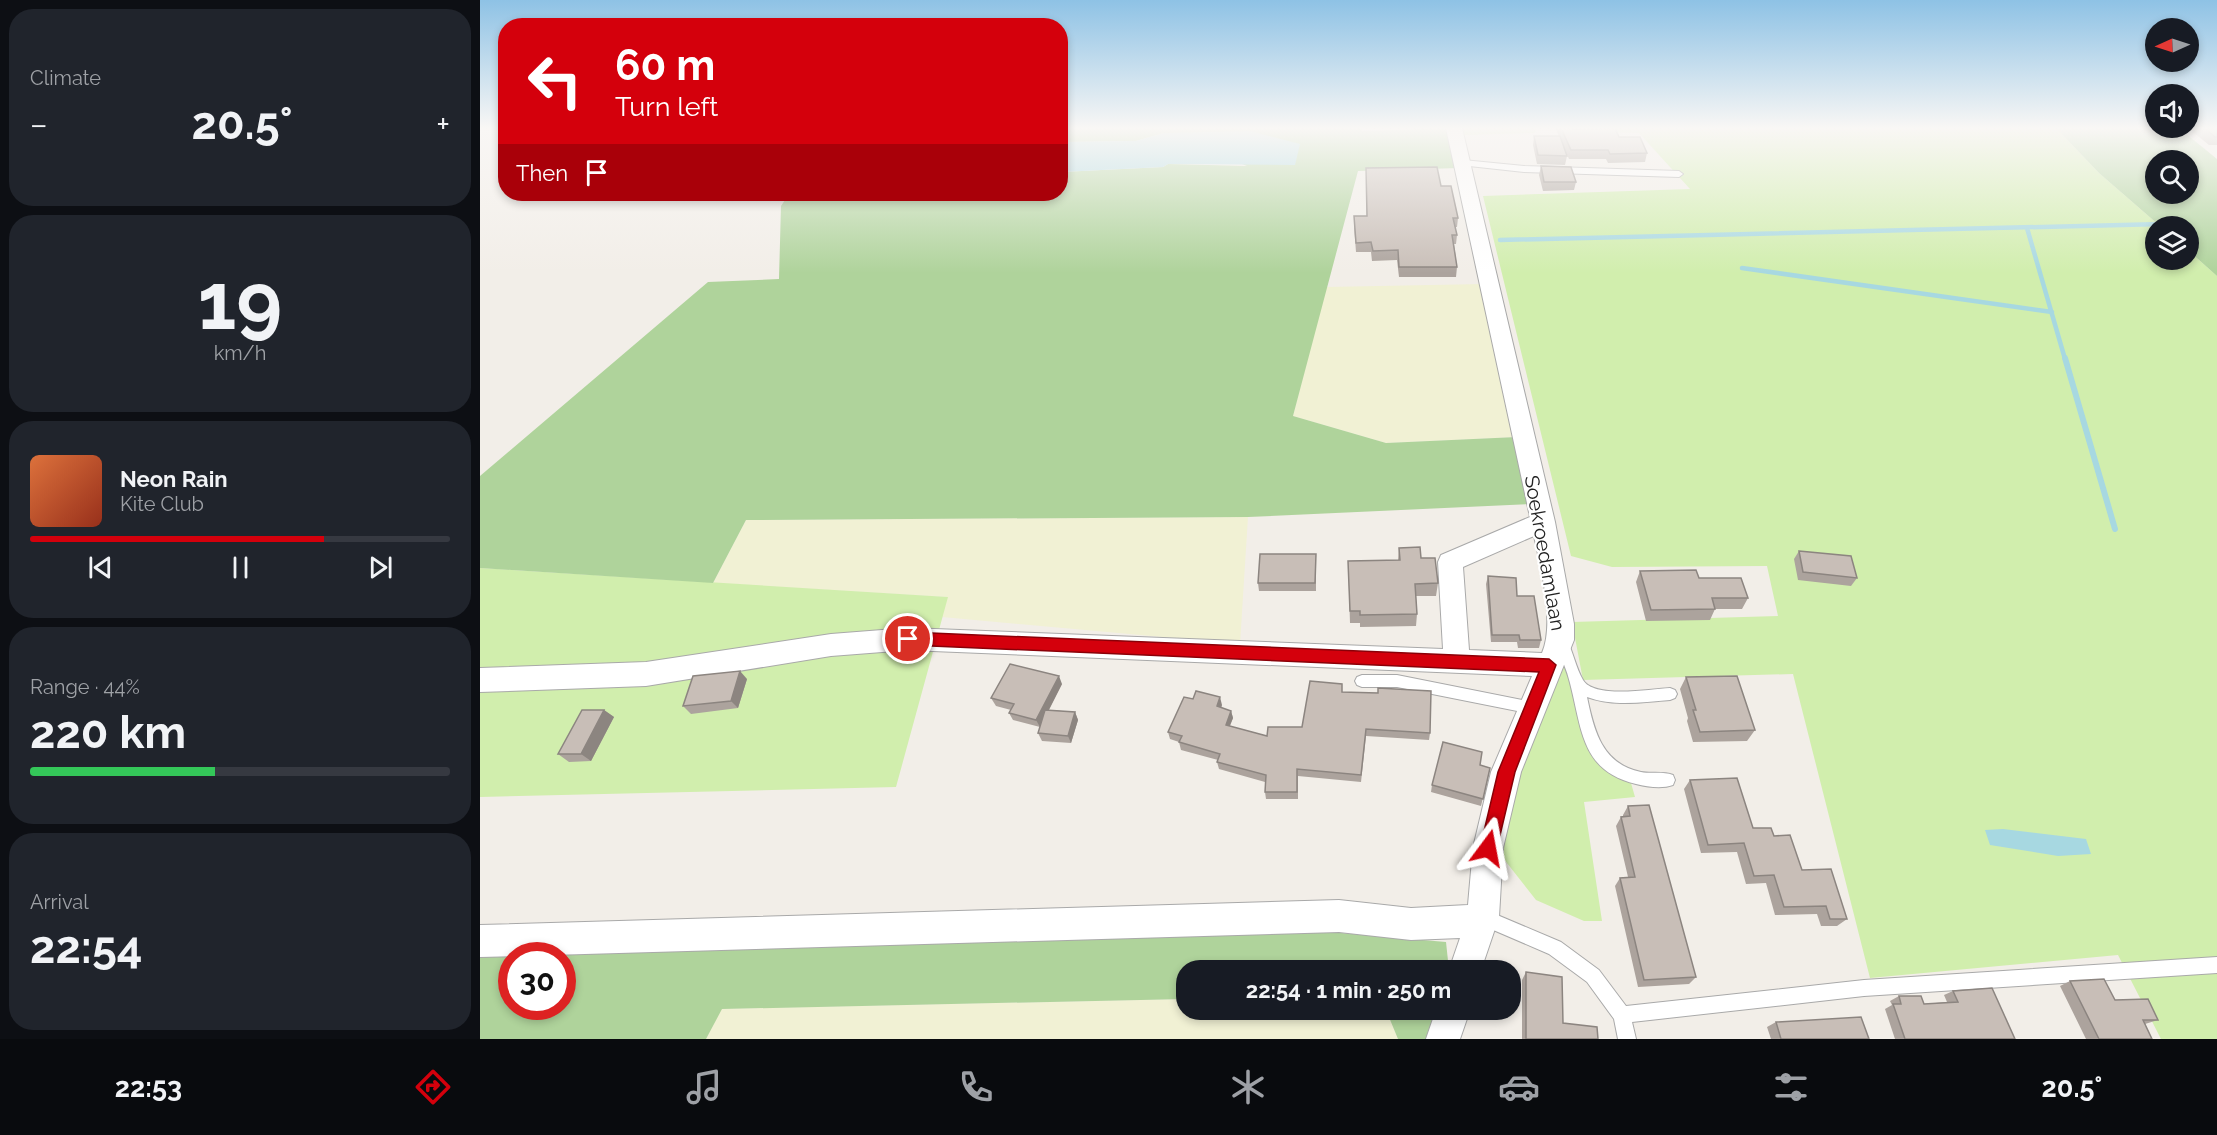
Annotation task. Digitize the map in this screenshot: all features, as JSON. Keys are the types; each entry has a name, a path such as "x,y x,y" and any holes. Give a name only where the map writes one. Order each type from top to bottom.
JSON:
{"street":[{"name":"Soekroedamlaan","path":"1466,176 1543,522 1561,624 1560,640 1506,772 1488,848 1483,917 1468,960"},
{"path":"1457,663 1450,562 1543,522"},
{"path":"480,680 646,674 831,645 908,639 1549,665"},
{"path":"480,940 1339,916 1425,926 1459,925 1483,917"},
{"path":"1443,1039 1450,1020"}],"lane":[{"path":"1560,640 1578,685 1588,732 1602,758 1612,768 1645,782 1668,780"},
{"path":"1362,681 1396,681 1532,708"},
{"path":"1578,685 1585,691 1610,696 1670,694"},
{"path":"1483,917 1555,948 1593,976 1623,1015 1627,1039"},
{"path":"1623,1015 1864,988 2217,965"}],"green space":[{"path":"1068,176 1357,176 1293,416 1386,443 1517,437 1532,504 1248,517 746,520 713,583 480,568 480,476 708,282 779,279 781,206 784,201 1068,201"},
{"path":"1679,176 2103,176 2148,216 2145,216 2145,270 2199,270 2199,260 2217,276 2217,1039 2161,1039 2118,955 1870,978 1793,674 1583,680 1572,622 1778,616 1767,566 1612,567 1571,556 1483,196 1690,189"},
{"path":"2103,176 2145,176 2145,204 2199,204 2199,176 2217,176 2217,276 2199,260 2199,216 2148,216"},
{"path":"1484,284 1517,437 1386,443 1293,416 1326,287"},
{"path":"1248,517 1240,644 942,617 947,597 713,583 746,520"},
{"path":"480,568 948,597 896,787 480,797"},
{"path":"1564,646 1589,751 1605,769 1631,783 1635,797 1584,802 1602,921 1584,921 1536,900 1503,858 1499,835"},
{"path":"1318,931 1446,942 1448,960 1176,960 1176,999 722,1009 706,1039 480,1039 480,953 498,953 498,1020 576,1020 576,950"},
{"path":"1176,999 1176,1020 1390,1020 1398,1039 706,1039 721,1009"},
{"path":"1390,1020 1437,1020 1428,1039 1398,1039"}],"water":[{"path":"2003,829 2086,839 2091,854 2058,856 1990,845 1985,830"}],"building":[{"path":"1366,176 1439,176 1441,186 1451,186 1458,218 1453,218 1457,235 1452,235 1457,267 1399,267 1398,250 1373,251 1371,242 1356,243 1354,216 1367,216"},
{"path":"1543,176 1574,176 1576,182 1544,182"},
{"path":"1420,547 1421,558 1435,558 1438,583 1415,584 1417,614 1360,615 1360,611 1350,611 1348,561 1400,560 1399,548"},
{"path":"1799,551 1851,556 1857,578 1803,572"},
{"path":"1260,554 1316,554 1315,583 1258,583"},
{"path":"1696,570 1699,578 1741,578 1748,598 1712,598 1715,609 1651,610 1640,571"},
{"path":"1488,576 1516,578 1517,596 1534,596 1541,640 1520,640 1519,635 1492,635"},
{"path":"1010,664 1059,676 1036,720 1009,713 1014,704 991,698"},
{"path":"740,671 731,701 683,706 693,676"},
{"path":"1737,676 1755,730 1700,732 1686,677"},
{"path":"1310,681 1342,684 1342,692 1378,693 1378,688 1431,691 1430,733 1366,729 1361,775 1297,769 1297,792 1265,792 1266,775 1217,762 1220,754 1179,742 1182,736 1168,732 1184,697 1193,699 1196,691 1220,697 1217,706 1231,711 1226,725 1267,736 1268,727 1302,727"},
{"path":"582,710 604,710 581,754 558,754"},
{"path":"1045,710 1075,712 1068,736 1038,733"},
{"path":"1443,742 1482,752 1480,765 1490,768 1483,799 1432,785"},
{"path":"1737,778 1753,828 1771,828 1774,836 1790,835 1802,870 1831,869 1847,919 1830,919 1826,906 1784,907 1774,875 1754,876 1744,843 1708,845 1690,780"},
{"path":"1649,805 1696,977 1644,980 1620,878 1635,877 1621,817 1630,816 1628,806"},
{"path":"1526,972 1562,977 1563,1023 1597,1027 1598,1039 1526,1039"},
{"path":"2104,979 2115,1000 2148,999 2158,1020 2143,1020 2152,1039 2099,1039 2070,981"},
{"path":"1992,988 2015,1039 1905,1039 1893,1004 1901,1004 1899,996 1921,996 1924,1004 1958,1002 1953,991"},
{"path":"1861,1017 1869,1039 1781,1039 1776,1022"}],"waterway":[{"path":"1500,240 2145,224"},
{"path":"2027,228 2051,312"},
{"path":"1742,268 2051,312"},
{"path":"2051,312 2065,359"},
{"path":"2065,358 2115,529"}],"route":[{"path":"908,639 1439,663 1549,665 1506,772 1488,848"}]}
